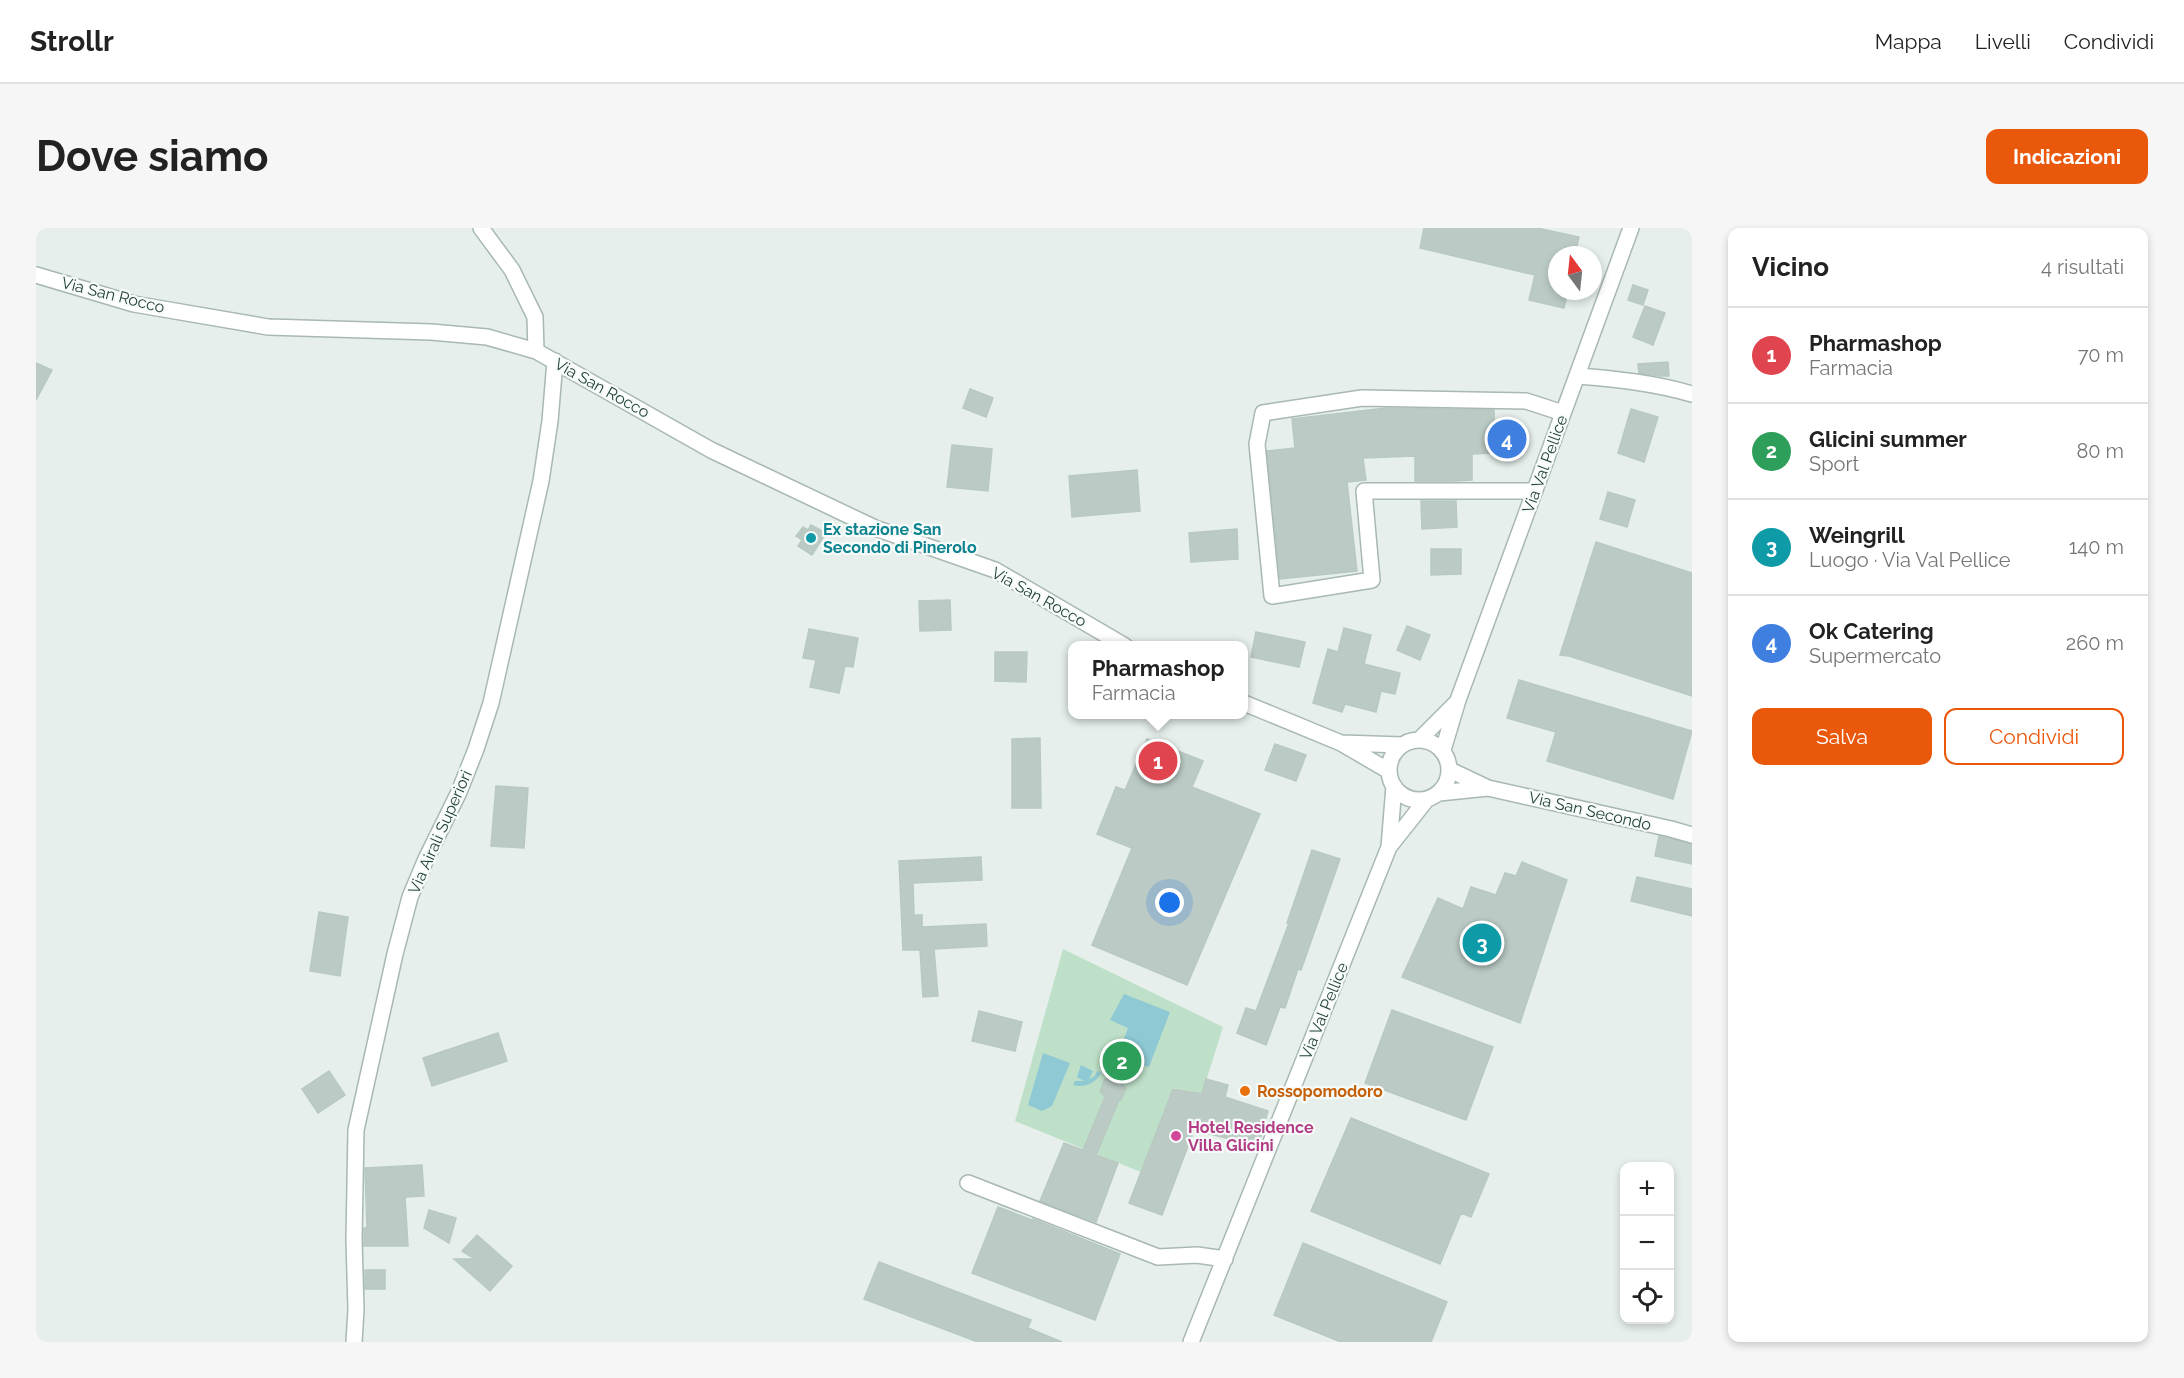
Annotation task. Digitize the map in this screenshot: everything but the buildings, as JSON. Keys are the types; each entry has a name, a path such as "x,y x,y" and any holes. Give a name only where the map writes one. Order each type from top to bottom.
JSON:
{"street":[{"path":"481,228 512,270 535,317 536,351"},
{"name":"Via Val Pellice","path":"1443,750 1458,700 1631,228"},
{"name":"Via San Rocco","path":"36,274 134,304 268,327 431,332 487,337 536,351 711,450 875,528 995,570 1118,641"},
{"name":"Via Airali Superiori","path":"354,1342 356,1130 410,897 459,792 491,702 541,481 550,421 555,361"},
{"path":"1577,376 1660,385 1692,394"},
{"path":"1535,491 1365,491 1372,580 1272,596 1257,444 1263,413 1362,398 1526,401 1563,413"},
{"path":"1341,742 1402,745 1420,739 1458,700"},
{"path":"1248,705 1341,742 1391,779 1404,796 1411,799 1488,788"},
{"path":"1389,847 1433,796 1446,785 1450,770 1443,750 1432,742 1420,739"},
{"path":"1389,847 1391,758 1402,745"},
{"path":"1450,770 1488,788"},
{"name":"Via San Secondo","path":"1488,788 1692,835"},
{"name":"Via Val Pellice","path":"1191,1342 1389,847"},
{"path":"968,1184 1158,1257 1197,1255 1225,1259"}],"green space":[{"path":"1063,949 1223,1027 1202,1094 1173,1088 1141,1172 1015,1121"}],"water":[{"path":"1124,994 1170,1012 1149,1067 1117,1057 1128,1028 1110,1020"},
{"path":"1043,1053 1070,1063 1052,1106 1042,1111 1028,1105"},
{"path":"1081,1065 1093,1071 1089,1079 1095,1076 1097,1071 1101,1073 1089,1084 1073,1085 1075,1081 1084,1081 1077,1077"}],"place":[{"name":"Ok Catering","path":"1507,439"},
{"name":"Ex stazione San Secondo di Pinerolo","path":"811,538"},
{"name":"Pharmashop","path":"1158,761"},
{"name":"Weingrill","path":"1482,943"},
{"name":"Glicini summer","path":"1122,1061"},
{"name":"Rossopomodoro","path":"1245,1091"},
{"name":"Hotel Residence Villa Glicini","path":"1176,1136"}]}
